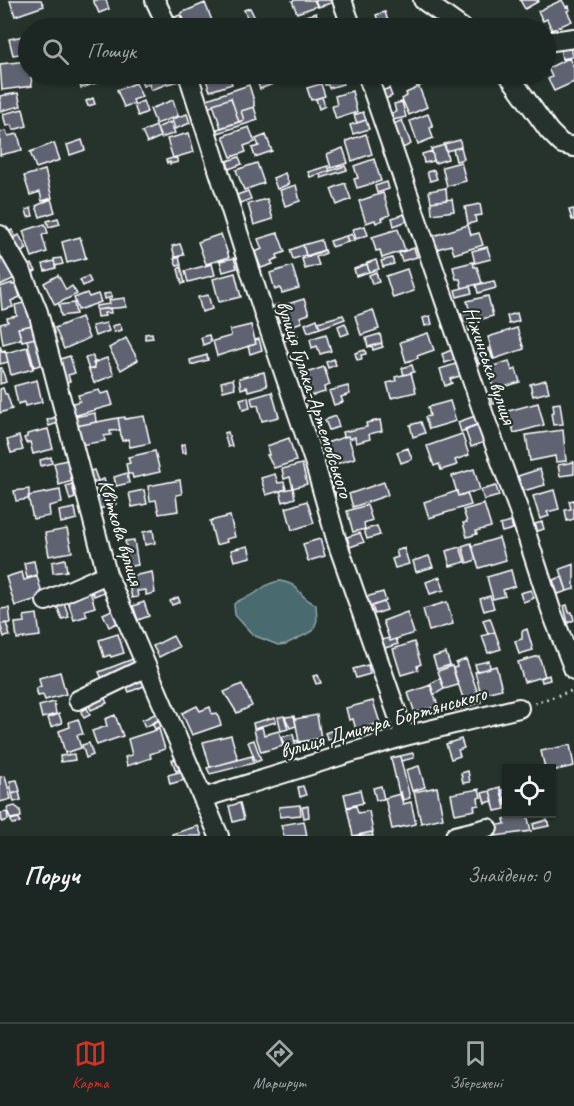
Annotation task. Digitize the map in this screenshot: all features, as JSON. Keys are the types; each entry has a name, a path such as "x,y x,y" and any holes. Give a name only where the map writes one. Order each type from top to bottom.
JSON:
{"street":[{"path":"155,0 163,18"},
{"path":"342,0 348,18"},
{"path":"423,0 448,18"},
{"path":"556,41 574,39"},
{"name":"вулиця Гулака-Артемовського","path":"191,84 260,303 314,461 337,542 405,736"},
{"name":"Ніжинська вулиця","path":"370,84 484,418 519,511 552,613 574,669"},
{"path":"515,84 549,132 562,144 574,147"},
{"name":"Квіткова вулиця","path":"0,235 22,275 38,312 107,574 219,836"},
{"path":"46,602 107,574"},
{"path":"78,700 147,667"},
{"name":"вулиця Дмитра Бортянського","path":"203,798 405,736 519,708"},
{"path":"455,836 488,828"}],"path":[{"name":"вулиця Дмитра Бортянського","path":"519,708 574,690"}],"water":[{"path":"280,581 295,586 304,597 316,605 317,620 313,631 286,644 278,645 253,635 235,615 234,604 273,582"}],"building":[{"path":"41,0 44,6 15,16 10,1"},
{"path":"93,0 106,0 109,9 99,13"},
{"path":"314,0 317,6 297,13 292,1"},
{"path":"315,0 330,0 331,3 318,7"},
{"path":"520,0 538,0 539,1 525,9"},
{"path":"562,0 566,7 569,6 570,10 567,11 572,21 556,28 556,18 542,18 538,11"},
{"path":"205,3 211,18 183,18 181,13"},
{"path":"250,8 255,18 247,18 244,10"},
{"path":"385,12 387,18 377,18 376,15"},
{"path":"316,13 318,18 298,18"},
{"path":"18,37 18,54 13,55 9,39"},
{"path":"570,45 572,57 562,59 560,47"},
{"path":"569,58 574,68 574,82 554,91 550,84 556,84 556,64"},
{"path":"18,62 18,84 32,84 32,86 2,90 0,64"},
{"path":"80,84 93,84 81,88"},
{"path":"136,84 142,97 124,107 117,90"},
{"path":"149,84 167,84 151,90"},
{"path":"208,84 232,84 210,91"},
{"path":"258,84 273,84 260,89"},
{"path":"321,84 325,96 311,100 307,88"},
{"path":"325,84 343,84 329,88"},
{"path":"249,85 254,107 241,111 244,120 239,122 231,98 207,108 204,100"},
{"path":"419,87 427,107 409,115 402,99 407,96 406,93"},
{"path":"389,88 392,96 385,99 382,91"},
{"path":"352,91 357,112 336,119 332,106 337,105 335,96"},
{"path":"18,93 21,106 0,111 0,96"},
{"path":"322,97 325,106 319,109 316,99"},
{"path":"93,98 95,104 88,106 86,101"},
{"path":"231,98 239,122 221,128 213,104"},
{"path":"173,100 178,116 156,124 150,109"},
{"path":"143,101 147,112 138,116 134,105"},
{"path":"402,102 406,117 393,120 391,113 396,112 394,104"},
{"path":"254,107 258,120 218,133 217,129 244,120 241,111"},
{"path":"23,109 27,126 13,130 11,125 6,126 3,114"},
{"path":"363,112 366,120 357,123 354,115"},
{"path":"187,114 190,123 175,129 172,119"},
{"path":"428,114 433,127 430,128 433,138 418,144 410,121"},
{"path":"366,120 369,129 353,134 350,125"},
{"path":"402,120 411,144 403,148 394,124"},
{"path":"170,122 175,133 161,138 157,128"},
{"path":"156,126 160,137 147,143 142,132"},
{"path":"249,127 255,142 244,146 246,152 231,157 223,136"},
{"path":"6,131 8,136 18,134 22,150 0,155 0,132"},
{"path":"189,133 194,152 173,158 167,139"},
{"path":"366,134 372,154 352,161 346,141"},
{"path":"266,135 272,151 255,157 252,148 259,146 256,139"},
{"path":"82,140 85,150 70,155 67,145"},
{"path":"460,140 461,147 446,151 444,144"},
{"path":"54,143 60,160 36,168 30,152"},
{"path":"445,145 448,159 435,163 431,149"},
{"path":"461,147 464,159 456,161 453,149"},
{"path":"343,148 348,163 331,168 327,154"},
{"path":"432,151 434,161 424,163 422,154"},
{"path":"176,157 178,162 167,163 166,160"},
{"path":"239,157 242,164 229,169 227,161"},
{"path":"374,159 381,181 357,188 354,179 358,178 354,166"},
{"path":"461,162 466,181 447,186 442,167"},
{"path":"257,163 264,183 244,190 236,170"},
{"path":"328,166 330,171 310,177 308,172"},
{"path":"345,166 347,170 321,178 320,174"},
{"path":"45,170 52,198 42,201 40,192 30,195 24,176"},
{"path":"434,170 437,179 430,181 427,172"},
{"path":"285,173 289,184 277,189 273,178"},
{"path":"387,182 389,189 377,193 375,186"},
{"path":"345,183 351,199 337,205 331,189"},
{"path":"296,185 300,201 285,206 280,190"},
{"path":"446,188 447,200 431,202 429,191"},
{"path":"248,191 251,199 240,203 237,195"},
{"path":"383,193 390,215 376,223 375,220 366,223 359,201"},
{"path":"51,199 55,212 40,217 36,206"},
{"path":"267,199 273,219 254,225 248,204"},
{"path":"452,199 454,211 432,214 431,202"},
{"path":"480,204 482,215 475,216 476,222 468,224 465,207"},
{"path":"31,208 33,216 28,217 26,210"},
{"path":"574,209 574,220 572,220 569,210"},
{"path":"405,214 407,221 394,226 392,218"},
{"path":"58,218 60,224 49,227 47,221"},
{"path":"45,224 48,233 42,235 47,252 32,257 23,231"},
{"path":"468,225 471,235 479,233 483,245 454,254 451,245 437,249 433,236"},
{"path":"365,226 368,235 356,239 353,229"},
{"path":"398,229 405,250 382,258 380,250 376,251 372,237"},
{"path":"12,230 16,237 10,240 6,233"},
{"path":"278,233 285,252 277,255 278,258 271,261 273,264 261,268 255,252 262,249 258,239"},
{"path":"221,234 229,257 206,264 198,242"},
{"path":"352,234 354,240 349,242 347,236"},
{"path":"19,235 27,249 18,254 10,240"},
{"path":"346,236 348,242 332,247 330,241"},
{"path":"80,237 86,258 67,263 62,242"},
{"path":"321,240 324,250 306,256 303,245"},
{"path":"180,244 184,255 175,257 172,246"},
{"path":"303,245 306,255 293,259 290,250"},
{"path":"487,247 491,259 475,263 472,251"},
{"path":"414,248 417,257 402,261 399,253"},
{"path":"325,250 326,253 316,257 319,265 305,269 302,259"},
{"path":"5,257 15,278 0,285 0,259"},
{"path":"179,257 181,265 177,266 174,259"},
{"path":"61,258 63,264 55,266 54,259"},
{"path":"234,258 237,268 223,272 220,261"},
{"path":"392,258 394,264 383,267 381,261"},
{"path":"376,260 379,269 369,272 367,263"},
{"path":"54,261 56,268 45,271 43,264"},
{"path":"473,262 482,283 462,288 460,279 456,279 453,267"},
{"path":"32,264 36,271 30,274 26,267"},
{"path":"212,264 215,275 188,282 185,271"},
{"path":"367,264 369,272 356,276 354,269"},
{"path":"292,266 299,288 282,293 280,288 275,290 270,273"},
{"path":"181,267 185,283 182,284 178,269"},
{"path":"407,269 414,291 393,298 386,276"},
{"path":"376,272 379,282 372,284 369,275"},
{"path":"235,273 241,297 219,302 213,279"},
{"path":"58,275 66,290 72,286 77,294 55,305 44,283"},
{"path":"88,276 91,282 83,286 80,280"},
{"path":"494,281 496,288 478,293 476,285"},
{"path":"12,283 12,285 16,284 20,297 11,301 13,307 2,310 0,287"},
{"path":"470,286 472,293 457,297 455,290"},
{"path":"87,293 89,297 98,294 101,302 78,310 74,298"},
{"path":"111,293 112,297 105,299 104,294"},
{"path":"208,295 212,309 202,312 198,297"},
{"path":"488,296 493,316 464,322 461,314 470,312 467,301"},
{"path":"125,298 126,307 96,310 96,306 110,304 109,300"},
{"path":"304,299 309,314 300,317 302,322 288,327 281,306"},
{"path":"28,302 34,325 18,328 21,339 3,344 0,324 8,322 7,318 17,316 15,305"},
{"path":"74,303 76,314 61,316 59,305"},
{"path":"279,304 284,320 279,322 274,306"},
{"path":"110,308 111,313 104,313 105,316 97,317 96,310"},
{"path":"373,310 379,329 361,335 355,316"},
{"path":"517,313 519,321 509,324 507,316"},
{"path":"343,315 345,319 320,328 318,322"},
{"path":"430,316 432,324 425,326 423,318"},
{"path":"81,317 89,338 64,349 55,328"},
{"path":"317,319 320,328 308,332 305,324"},
{"path":"106,323 109,331 95,336 92,326"},
{"path":"345,323 349,333 341,336 338,326"},
{"path":"120,324 122,330 114,332 112,326"},
{"path":"33,325 36,338 22,341 18,328"},
{"path":"251,325 256,344 217,356 213,341 231,336 230,330"},
{"path":"477,325 478,329 469,331 468,327"},
{"path":"295,328 298,336 284,341 282,333"},
{"path":"517,328 524,349 494,359 488,337"},
{"path":"152,333 153,338 145,339 145,334"},
{"path":"428,333 434,350 406,362 400,342"},
{"path":"326,334 331,351 320,354 317,346 312,348 310,339"},
{"path":"380,334 382,343 368,347 366,338"},
{"path":"209,335 211,342 203,345 201,337"},
{"path":"36,338 43,364 34,367 27,340"},
{"path":"126,338 138,360 121,370 109,348"},
{"path":"259,339 262,350 250,354 248,346 256,344 255,340"},
{"path":"381,343 383,347 373,350 372,346"},
{"path":"0,346 2,351 5,350 8,362 0,364"},
{"path":"27,347 33,369 11,375 6,353"},
{"path":"489,348 493,359 479,364 475,354"},
{"path":"454,349 458,358 445,363 442,354"},
{"path":"365,350 366,354 361,355 362,359 357,360 355,353"},
{"path":"207,355 208,360 191,365 190,360"},
{"path":"70,356 75,373 68,375 70,381 64,383 57,360"},
{"path":"93,356 95,368 89,370 85,358"},
{"path":"107,358 114,375 94,383 89,370 95,368 93,363"},
{"path":"334,359 336,365 328,368 326,362"},
{"path":"509,361 512,371 516,369 520,382 494,390 487,368"},
{"path":"459,363 463,375 450,379 452,383 445,386 440,369"},
{"path":"412,365 414,372 404,375 402,368"},
{"path":"324,367 330,385 324,387 325,392 310,396 303,374"},
{"path":"0,368 2,368 6,382 0,384"},
{"path":"264,372 267,386 248,391 247,387 241,389 239,378"},
{"path":"411,373 416,392 391,398 387,383 396,381 395,377"},
{"path":"233,379 235,388 223,391 221,382"},
{"path":"37,380 42,402 25,406 24,402 18,404 14,386"},
{"path":"546,380 549,392 533,396 530,384"},
{"path":"348,386 350,394 341,397 343,402 334,405 329,391"},
{"path":"3,388 12,409 0,413 0,389"},
{"path":"99,390 101,394 109,392 113,405 73,416 70,404 80,401 78,395"},
{"path":"272,392 279,417 262,421 258,405 253,406 251,398"},
{"path":"499,396 501,402 493,404 491,398"},
{"path":"248,397 250,408 243,410 240,399"},
{"path":"450,401 456,421 429,429 425,417 430,416 428,407"},
{"path":"538,403 544,425 514,433 508,411"},
{"path":"560,403 563,424 553,425 551,413 554,412 553,404"},
{"path":"95,413 96,422 76,426 74,417"},
{"path":"478,415 481,423 461,432 458,422"},
{"path":"144,416 150,443 130,447 128,439 122,441 118,418"},
{"path":"336,416 339,427 329,430 325,420"},
{"path":"56,417 58,423 49,426 47,420"},
{"path":"118,418 120,430 110,431 111,435 104,436 105,441 80,445 76,426"},
{"path":"380,420 382,431 369,434 370,439 356,443 355,437 349,439 348,436 344,437 343,432 367,427 366,423"},
{"path":"421,422 425,433 413,437 410,425"},
{"path":"481,423 487,441 471,447 465,429"},
{"path":"48,429 53,449 33,454 30,442 26,443 24,438 27,434"},
{"path":"563,430 566,461 556,462 555,456 530,461 526,435"},
{"path":"228,432 232,446 228,447 224,433"},
{"path":"462,434 469,455 455,460 457,465 441,470 439,464 434,466 427,446"},
{"path":"19,436 23,450 11,453 7,440"},
{"path":"348,436 355,458 333,465 326,443"},
{"path":"289,438 296,461 274,468 267,455 269,455 267,446"},
{"path":"185,444 186,453 182,453 181,445"},
{"path":"408,448 412,459 401,463 397,452"},
{"path":"155,451 160,472 133,478 132,474 128,474 126,464 130,463 128,457"},
{"path":"51,457 52,463 41,466 40,460"},
{"path":"67,460 72,481 59,485 54,463"},
{"path":"574,462 574,474 560,476 558,465"},
{"path":"302,464 307,484 293,488 290,477 284,479 282,469"},
{"path":"474,469 480,490 458,496 452,476"},
{"path":"540,469 545,485 523,491 518,476"},
{"path":"94,470 98,481 91,483 87,472"},
{"path":"127,473 129,483 116,486 114,477"},
{"path":"275,474 278,483 284,482 286,489 266,495 261,478"},
{"path":"104,479 107,489 93,493 91,483"},
{"path":"180,480 182,494 176,495 178,511 159,514 156,500 150,501 148,486"},
{"path":"341,480 345,493 336,496 332,482"},
{"path":"384,482 388,495 353,507 349,494"},
{"path":"72,484 75,498 70,500 66,486"},
{"path":"496,486 499,496 484,500 481,490"},
{"path":"293,488 295,498 283,502 280,491"},
{"path":"29,489 29,499 16,501 14,491"},
{"path":"60,490 62,503 49,506 50,516 33,519 28,496"},
{"path":"144,490 147,504 132,507 129,493"},
{"path":"554,490 559,509 547,512 549,516 540,519 533,496"},
{"path":"457,491 458,496 467,493 471,505 429,518 424,502"},
{"path":"112,493 116,504 99,509 96,498"},
{"path":"574,500 574,519 567,521 565,510 571,509 569,501"},
{"path":"307,501 314,523 292,530 286,508"},
{"path":"484,504 491,527 476,531 477,534 467,537 463,523 467,522 463,510"},
{"path":"367,505 372,520 364,523 365,529 353,532 347,511"},
{"path":"75,508 77,519 61,523 59,511"},
{"path":"230,516 235,537 216,545 210,521"},
{"path":"511,522 513,529 502,532 500,525"},
{"path":"542,522 544,529 538,531 535,524"},
{"path":"377,526 380,535 367,539 364,530"},
{"path":"67,529 72,552 49,556 45,533"},
{"path":"153,530 155,543 145,545 143,532"},
{"path":"360,533 364,542 350,547 347,537"},
{"path":"499,538 506,560 479,568 472,546"},
{"path":"320,539 325,556 308,561 303,544"},
{"path":"134,540 138,565 125,567 123,556 128,555 125,541"},
{"path":"471,543 476,560 467,563 462,546"},
{"path":"248,546 251,557 234,561 231,550"},
{"path":"460,547 465,562 450,566 446,551"},
{"path":"404,548 409,564 395,568 392,559 398,557 396,551"},
{"path":"429,556 433,567 416,572 413,561"},
{"path":"65,559 67,571 53,573 52,562"},
{"path":"34,561 37,575 27,578 24,563"},
{"path":"574,564 574,589 567,591 560,569"},
{"path":"511,570 515,586 503,590 505,596 493,599 487,577"},
{"path":"22,572 24,580 37,576 43,597 15,606 6,577"},
{"path":"152,572 155,593 146,595 146,590 137,591 138,597 132,598 127,577"},
{"path":"440,577 444,590 430,594 426,582"},
{"path":"562,577 567,591 558,594 553,580"},
{"path":"100,583 104,592 94,596 90,587"},
{"path":"531,590 534,598 523,602 520,593"},
{"path":"90,591 95,607 85,610 87,616 74,620 67,599"},
{"path":"383,592 386,601 369,607 366,597"},
{"path":"490,596 494,608 484,611 480,599"},
{"path":"178,597 180,602 172,605 170,601"},
{"path":"144,602 149,616 138,620 133,606"},
{"path":"384,602 387,610 375,614 372,606"},
{"path":"447,602 453,624 429,631 423,609"},
{"path":"64,603 69,617 62,619 57,606"},
{"path":"567,605 574,620 568,623 564,606"},
{"path":"9,608 11,623 0,624 0,609"},
{"path":"112,610 117,623 109,627 103,614"},
{"path":"407,612 414,633 390,641 383,621"},
{"path":"37,614 40,636 17,639 15,623 25,622 24,616"},
{"path":"490,618 495,632 488,634 483,620"},
{"path":"6,623 10,636 4,637 0,624"},
{"path":"527,629 533,650 519,654 515,641 522,639 522,631"},
{"path":"495,632 501,649 488,653 482,636"},
{"path":"118,634 124,653 104,657 99,640"},
{"path":"173,636 179,647 159,657 153,646"},
{"path":"389,638 390,641 396,639 398,644 385,648 382,640"},
{"path":"414,642 421,664 417,666 418,670 401,675 393,649"},
{"path":"446,653 450,665 437,669 433,657"},
{"path":"539,656 545,676 524,682 518,662"},
{"path":"133,659 137,668 103,681 99,672"},
{"path":"466,659 481,702 466,707 453,668 457,667 456,663"},
{"path":"489,661 490,668 477,671 475,664"},
{"path":"368,665 370,674 356,678 353,669"},
{"path":"452,666 458,685 444,689 438,671"},
{"path":"496,666 502,689 481,694 475,672"},
{"path":"60,672 66,694 45,700 43,695 38,696 36,688 41,687 39,678"},
{"path":"318,675 321,683 316,684 313,676"},
{"path":"549,675 550,680 542,682 541,678"},
{"path":"140,677 144,686 129,692 125,683"},
{"path":"440,678 444,689 434,695 430,684"},
{"path":"242,684 252,706 237,713 224,692"},
{"path":"431,685 438,706 415,713 408,693"},
{"path":"103,694 107,703 91,710 87,701"},
{"path":"373,701 380,723 356,730 353,719 349,720 346,708"},
{"path":"54,702 56,714 42,718 39,706"},
{"path":"461,703 462,708 455,710 453,705"},
{"path":"197,706 200,711 210,707 212,714 217,713 221,725 192,735 182,713"},
{"path":"87,708 90,715 84,718 81,712"},
{"path":"157,713 160,720 145,727 142,720"},
{"path":"59,714 62,723 51,727 48,718"},
{"path":"115,715 123,736 97,745 92,731 107,726 105,719"},
{"path":"317,715 321,738 299,742 295,719"},
{"path":"284,716 288,729 281,731 278,717"},
{"path":"294,716 296,726 290,728 285,717"},
{"path":"275,717 276,722 254,728 253,723"},
{"path":"78,719 83,734 77,735 81,748 65,753 59,731 70,727 69,722"},
{"path":"158,720 161,726 155,729 152,723"},
{"path":"262,727 264,735 279,731 283,746 261,752 254,730"},
{"path":"339,728 341,736 328,740 325,733"},
{"path":"159,729 165,749 150,754 151,758 127,766 125,757 132,755 128,739"},
{"path":"293,734 297,750 287,753 282,737"},
{"path":"231,735 238,760 210,767 203,742"},
{"path":"319,739 321,744 297,750 295,741 298,740 298,743"},
{"path":"461,739 464,748 458,750 460,756 451,759 446,744"},
{"path":"254,740 261,760 256,762 248,742"},
{"path":"89,743 93,755 86,758 82,745"},
{"path":"570,745 574,766 556,770 556,764 544,764 541,751"},
{"path":"413,753 414,758 401,761 400,756"},
{"path":"74,754 75,760 61,762 60,756"},
{"path":"252,756 254,763 210,774 207,768"},
{"path":"400,756 410,798 403,800 401,792 399,793 391,758"},
{"path":"177,758 182,769 176,771 172,760"},
{"path":"419,766 425,787 412,791 406,770"},
{"path":"183,771 185,780 170,784 168,775"},
{"path":"468,771 470,782 463,783 461,773"},
{"path":"5,776 11,799 0,802 0,777"},
{"path":"17,780 20,791 12,794 10,781"},
{"path":"303,786 306,795 300,797 298,787"},
{"path":"381,786 384,799 376,800 373,788"},
{"path":"437,787 443,818 421,823 414,792"},
{"path":"500,787 502,810 495,811 490,790"},
{"path":"479,789 481,797 478,798 479,805 474,806 475,810 455,814 451,794"},
{"path":"360,790 363,803 347,807 344,794"},
{"path":"490,791 493,801 485,803 482,793"},
{"path":"19,792 21,800 14,802 12,794"},
{"path":"400,794 403,804 411,802 416,824 392,829 385,798"},
{"path":"240,803 244,819 233,822 229,806"},
{"path":"300,805 301,815 280,817 279,807"},
{"path":"15,806 20,810 21,817 10,819 7,808"},
{"path":"308,806 309,817 304,818 302,807"},
{"path":"356,806 358,813 369,811 373,832 353,836 347,808"},
{"path":"7,812 8,820 2,822 1,813"},
{"path":"19,818 20,823 12,824 11,820"},
{"path":"528,818 531,831 496,836 494,826 505,824 504,819"},
{"path":"547,820 549,826 534,829 533,824"},
{"path":"304,821 307,836 284,836 281,825"},
{"path":"198,826 202,836 172,836 172,834"},
{"path":"372,832 373,836 353,836"}]}
